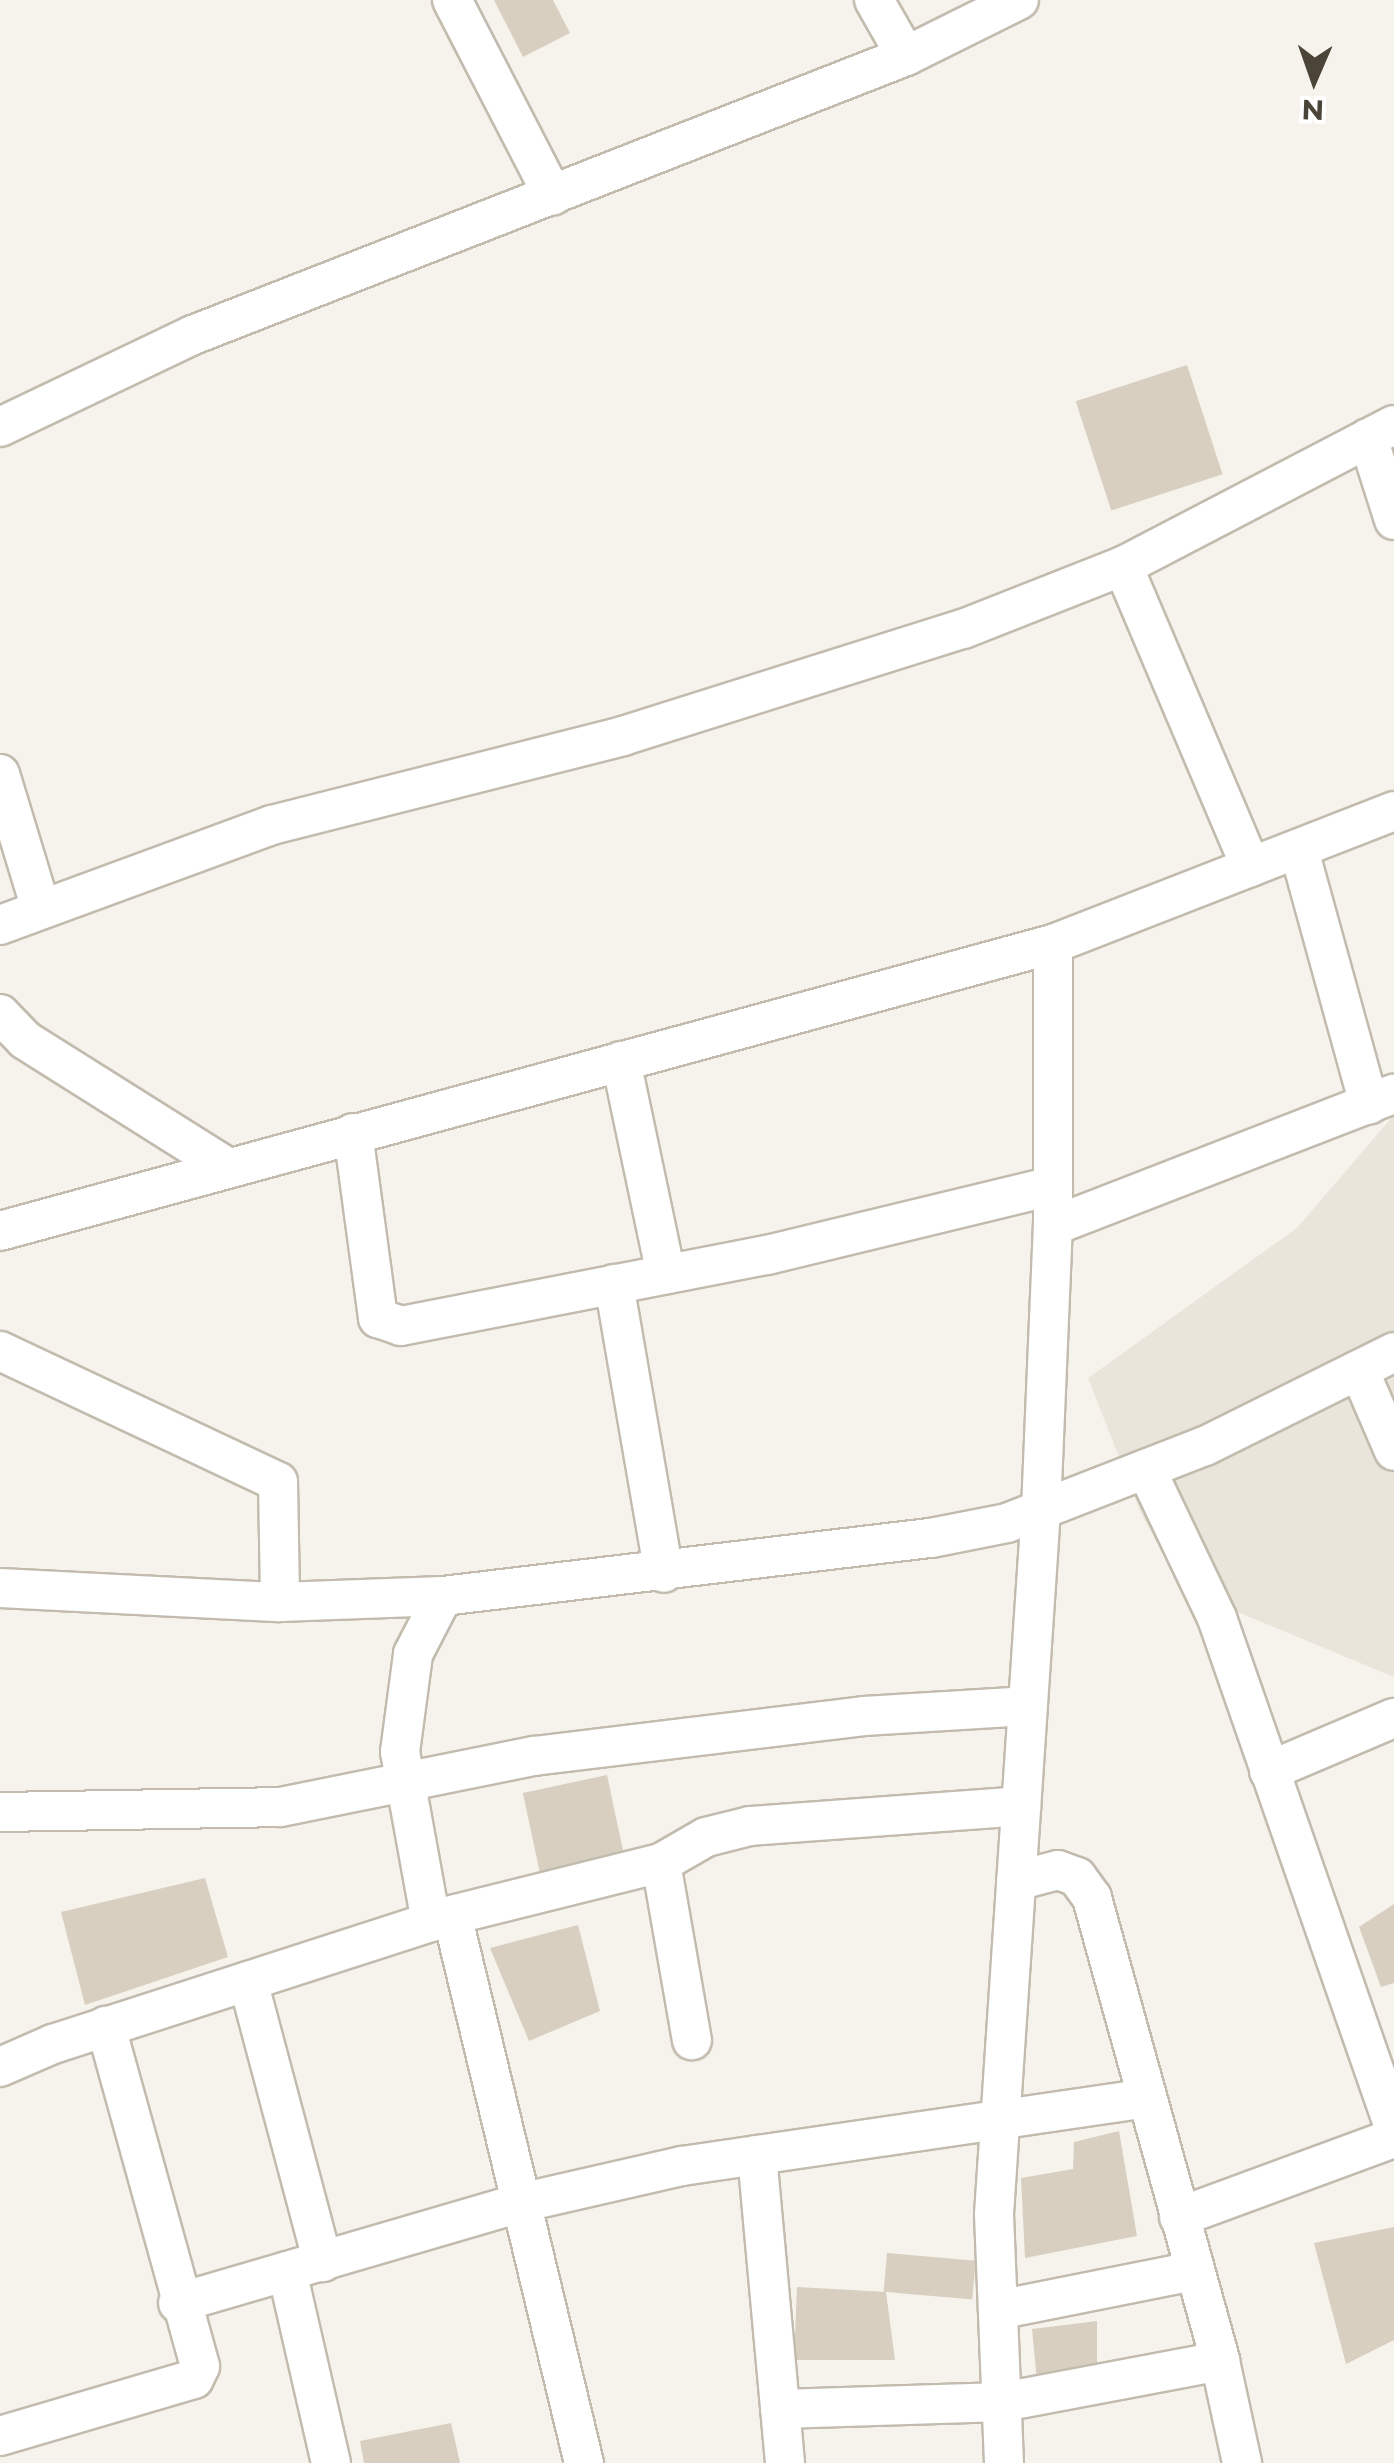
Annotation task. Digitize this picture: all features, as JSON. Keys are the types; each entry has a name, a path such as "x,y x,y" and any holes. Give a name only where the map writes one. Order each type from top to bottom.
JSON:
{"street":[{"path":"452,0 553,196"},
{"path":"874,0 906,56"},
{"path":"0,427 192,335 906,56 1020,0"},
{"path":"0,925 272,825 623,736 842,672 1122,566 1381,432 1394,520"},
{"path":"1122,566 1251,867"},
{"path":"0,774 41,909"},
{"path":"0,1231 1053,944 1394,811"},
{"path":"1053,1226 1382,1100 1299,850"},
{"path":"1004,2463 997,2118 1041,1510 1053,1226 1053,944"},
{"path":"0,1014 24,1040 228,1168"},
{"path":"621,1061 666,1274"},
{"path":"353,1133 384,1324 666,1274 1053,1186"},
{"path":"614,1284 664,1573"},
{"path":"0,1351 278,1482 280,1602"},
{"path":"0,1588 280,1602 443,1596 664,1573 931,1538 1041,1510 1146,1469 1394,1352"},
{"path":"1359,1370 1394,1451"},
{"path":"1146,1469 1217,1618 1391,2108"},
{"path":"443,1596 413,1654 401,1782 520,2203 584,2463"},
{"path":"0,1812 280,1806 534,1756 845,1718 1027,1706"},
{"path":"1270,1771 1394,1718"},
{"path":"0,2067 106,2026 442,1919 661,1863 706,1837 750,1826 1021,1806"},
{"path":"661,1863 692,2040"},
{"path":"1016,1880 1058,1870 1078,1877 1092,1898 1220,2361 1242,2463"},
{"path":"248,1981 305,2267 332,2463"},
{"path":"0,2436 194,2379 200,2366 178,2303 106,2026"},
{"path":"178,2303 520,2203 757,2155 1146,2098"},
{"path":"1179,2217 1394,2138"},
{"path":"757,2155 785,2463"},
{"path":"998,2310 1194,2271"},
{"path":"780,2409 1004,2402 1220,2361"}],"shaded area":[{"path":"1394,1115 1394,1677 1182,1589 1141,1513 1088,1378 1297,1228"}],"building":[{"path":"494,0 553,0 570,33 523,57"},
{"path":"1187,365 1223,474 1111,511 1076,401"},
{"path":"607,1775 625,1858 541,1876 523,1793"},
{"path":"205,1878 228,1957 85,2005 61,1912"},
{"path":"1394,1904 1394,1983 1381,1987 1359,1927"},
{"path":"578,1925 600,2011 529,2041 490,1948"},
{"path":"1119,2131 1137,2236 1025,2258 1021,2178 1073,2169 1074,2142"},
{"path":"1394,2227 1394,2340 1346,2364 1314,2243"},
{"path":"887,2253 976,2261 972,2300 884,2292"},
{"path":"797,2287 886,2292 895,2360 794,2360"},
{"path":"1097,2321 1097,2367 1037,2380 1032,2329"},
{"path":"451,2423 460,2463 364,2463 360,2441"}]}
